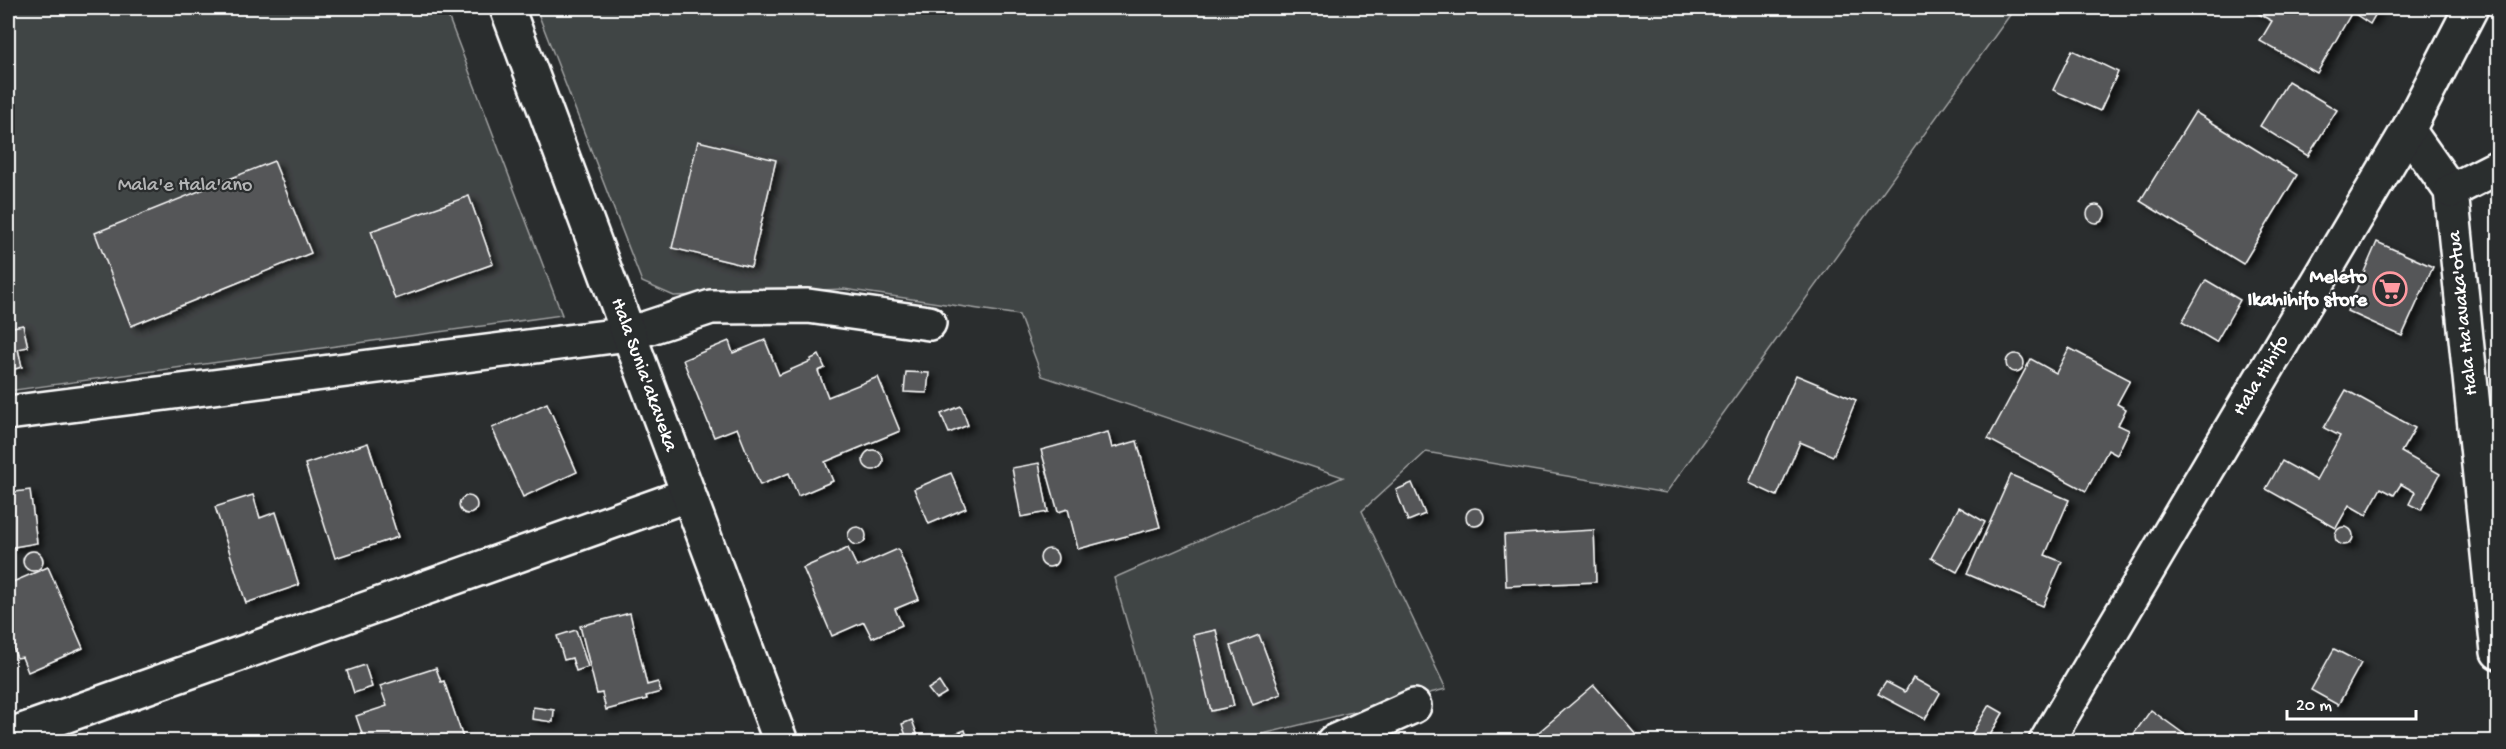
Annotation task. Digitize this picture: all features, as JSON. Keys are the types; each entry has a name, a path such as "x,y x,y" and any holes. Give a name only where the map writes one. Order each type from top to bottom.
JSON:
{"street":[{"name":"Hala Sunia'akaveka","path":"507,8 687,495 781,741"},
{"name":"Hala Hihifo","path":"2046,741 2408,130 2471,8"},
{"name":"Hala Ha'avaka'otua","path":"2408,130 2451,191 2499,652"},
{"path":"2451,191 2499,167"},
{"path":"8,412 629,334 711,308 808,306 929,323"},
{"path":"8,736 687,495"},
{"path":"1333,741 1414,706"}],"green space":[{"name":"Mala'e Hala'ano","path":"8,8 445,8 562,315 8,391"},
{"path":"536,8 2015,8 1666,493 1426,452 1362,511 1446,689 1230,742 1161,741 1114,578 1343,477 1042,376 1019,315 844,289 674,296 642,282"}],"building":[{"path":"2248,8 2379,8 2370,24 2352,12 2317,73 2260,41 2272,21"},
{"path":"2072,50 2118,72 2100,111 2053,90"},
{"path":"2288,81 2337,110 2308,156 2260,126"},
{"path":"2195,112 2297,175 2243,264 2140,201"},
{"path":"698,141 776,160 751,267 672,248"},
{"path":"274,161 311,253 131,326 95,233"},
{"path":"469,196 493,264 395,299 371,231"},
{"path":"2092,205 2100,205 2105,210 2103,221 2092,223 2087,218 2087,210"},
{"name":"Meleto Ikahihifo store","path":"2377,242 2433,267 2402,336 2347,311"},
{"path":"2206,280 2240,300 2216,342 2182,322"},
{"path":"23,325 28,347 18,349 22,367 8,371 8,328"},
{"path":"765,340 779,375 819,355 825,368 818,371 828,397 878,377 900,431 825,462 833,481 798,496 789,473 760,485 737,428 714,437 683,360 729,341 733,353"},
{"path":"2069,348 2130,380 2117,404 2126,409 2118,425 2129,430 2117,455 2108,450 2086,491 1988,439 2031,359 2056,373"},
{"path":"2011,354 2019,354 2024,359 2022,370 2011,372 2006,367 2006,359"},
{"path":"906,372 929,373 927,393 904,392"},
{"path":"1796,375 1856,400 1833,456 1800,442 1777,496 1749,483"},
{"path":"2346,390 2415,428 2401,452 2440,474 2421,510 2409,504 2415,492 2401,484 2394,495 2381,488 2366,515 2349,505 2336,528 2266,489 2282,461 2316,480 2340,436 2324,428"},
{"path":"547,403 577,472 523,497 492,428"},
{"path":"961,406 968,425 949,433 941,414"},
{"path":"1108,432 1112,448 1137,441 1160,527 1078,549 1068,509 1058,512 1041,450"},
{"path":"368,443 398,537 335,558 305,464"},
{"path":"873,450 880,453 883,460 880,467 873,470 866,467 863,460 866,453"},
{"path":"1039,463 1048,512 1021,517 1012,468"},
{"path":"951,473 966,508 929,524 914,489"},
{"path":"2011,475 2069,500 2045,555 2062,562 2043,606 1967,574"},
{"path":"1412,483 1425,514 1408,521 1396,490"},
{"path":"30,490 37,543 8,548 8,493"},
{"path":"253,495 260,518 276,512 299,585 246,603 215,507"},
{"path":"464,496 472,496 477,501 475,512 464,514 459,509 459,501"},
{"path":"1959,507 1985,522 1957,572 1931,558"},
{"path":"1471,508 1479,508 1484,513 1482,524 1471,526 1466,521 1466,513"},
{"path":"853,527 861,527 866,532 864,543 853,545 848,540 848,532"},
{"path":"2340,527 2348,527 2353,532 2351,543 2340,545 2335,540 2335,532"},
{"path":"1594,530 1596,582 1506,586 1504,535"},
{"path":"848,548 857,567 898,549 919,599 895,609 902,625 872,638 864,622 832,636 803,568"},
{"path":"1045,549 1053,549 1058,554 1056,565 1045,567 1040,562 1040,554"},
{"path":"33,551 40,554 43,561 40,568 33,571 26,568 23,561 26,554"},
{"path":"48,567 83,648 28,672 22,657 17,658 8,636 8,584"},
{"path":"630,613 647,685 658,682 661,692 646,696 647,699 606,710 602,693 597,694 580,626"},
{"path":"576,630 588,667 576,671 572,658 564,660 557,636"},
{"path":"1216,630 1234,706 1211,711 1193,635"},
{"path":"1259,635 1281,694 1253,705 1231,646"},
{"path":"2334,649 2361,663 2338,705 2311,690"},
{"path":"365,665 372,687 354,693 347,671"},
{"path":"436,668 441,682 444,681 463,738 451,742 365,742 356,716 387,706 380,686"},
{"path":"1913,678 1940,693 1925,719 1878,694 1886,682 1905,692"},
{"path":"939,682 946,693 936,699 928,689"},
{"path":"1594,685 1636,734 1628,742 1527,742"},
{"path":"1989,705 2003,713 1986,742 1967,742"},
{"path":"533,707 554,710 553,722 532,719"},
{"path":"2151,710 2195,742 2128,742"},
{"path":"912,720 920,742 908,742 902,724"},
{"path":"965,730 969,742 936,742 936,741"}],"place":[{"name":"Meleto Ikahihifo store","path":"2390,289"}]}
